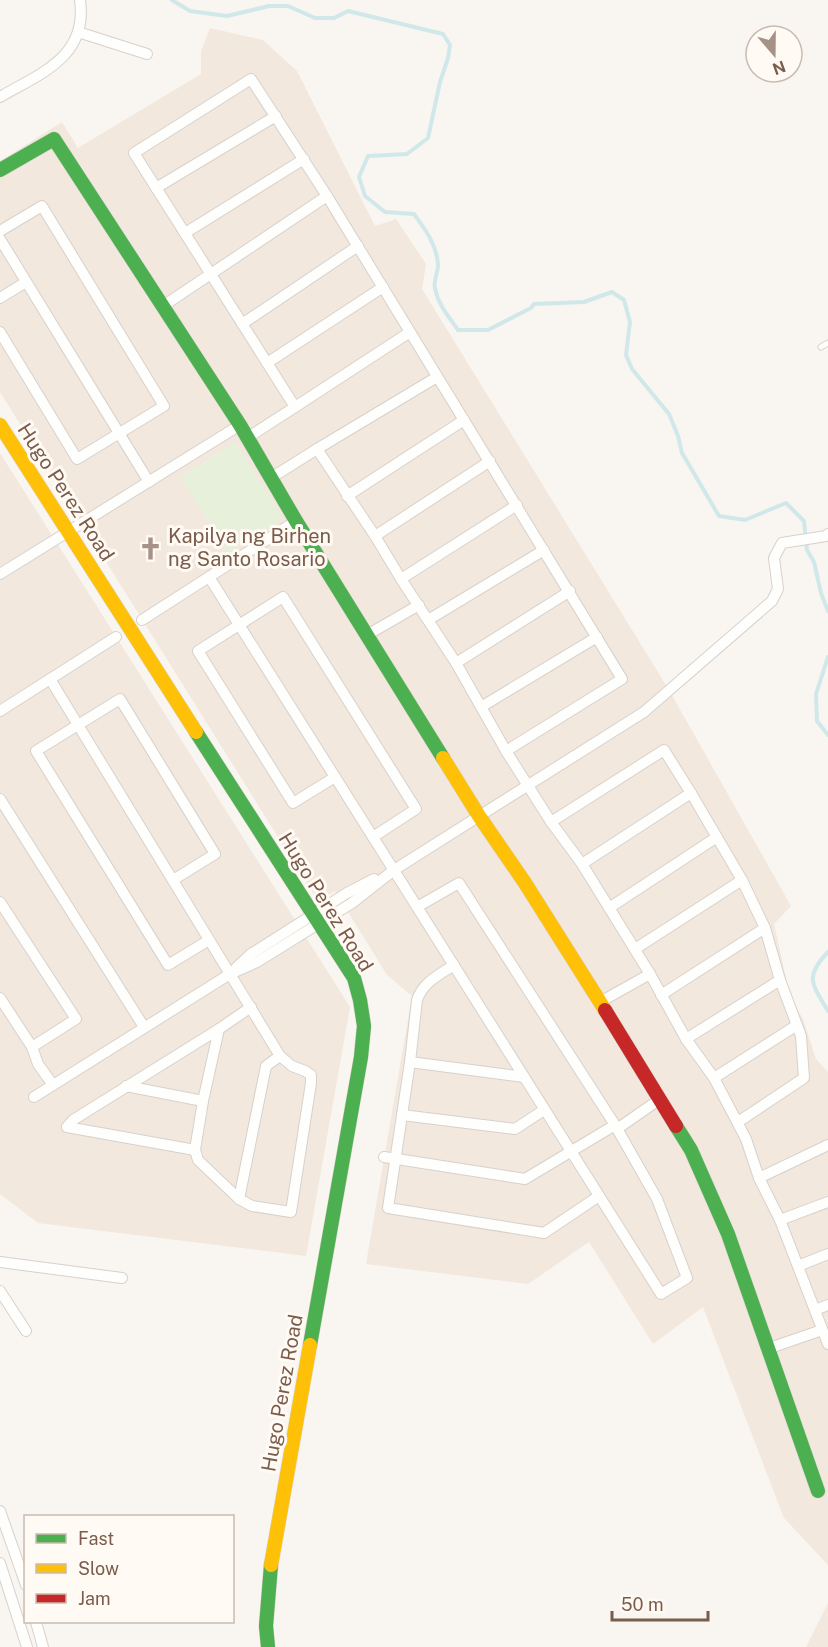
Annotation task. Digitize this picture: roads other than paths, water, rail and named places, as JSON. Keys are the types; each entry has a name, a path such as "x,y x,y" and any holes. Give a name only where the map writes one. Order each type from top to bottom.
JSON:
{"street":[{"path":"0,97 58,62 70,49 78,32 82,12 80,0"},
{"path":"78,32 147,54"},
{"path":"295,407 134,153 251,79 358,246 622,679 506,751"},
{"path":"156,188 276,116"},
{"path":"0,170 54,139 244,432 296,521 479,816 600,1002 691,1150 728,1234 818,1491"},
{"path":"185,233 304,159"},
{"path":"163,306 327,196"},
{"path":"0,231 42,206 164,406 77,459 0,332"},
{"path":"0,239 149,482"},
{"path":"242,324 358,246"},
{"path":"0,298 27,282"},
{"path":"267,363 383,287"},
{"path":"0,574 149,482 295,407 410,332"},
{"path":"270,477 437,377"},
{"path":"347,496 464,420"},
{"name":"Hugo Perez Road","path":"0,425 354,978 360,1000 364,1026 362,1057 270,1569 266,1626 268,1647"},
{"path":"317,449 456,663 506,751 551,822 582,864 650,974 686,1039 714,1078 746,1139 759,1178 780,1220 828,1344"},
{"path":"375,536 490,461"},
{"path":"401,579 517,505"},
{"path":"142,620 296,521"},
{"path":"34,1097 230,974 251,954 316,919 347,893 394,870 644,712 772,601 778,589 774,558 782,543 828,534"},
{"path":"428,620 544,550"},
{"path":"209,577 544,1110 661,1294 687,1278 657,1199 616,1127 459,883 417,907"},
{"path":"456,663 570,591"},
{"path":"335,777 293,803 198,651 283,597 416,809 373,837"},
{"path":"367,635 419,605"},
{"path":"0,711 116,637"},
{"path":"481,707 597,637"},
{"path":"50,679 280,1056 292,1066 311,1075 291,1212 252,1206 239,1199 198,1160 195,1150 219,1029"},
{"path":"173,880 215,854 120,699 36,751 168,965 209,940"},
{"path":"551,822 664,750 691,793 742,880 765,928 780,980 801,1036 804,1078 738,1122"},
{"path":"582,864 691,793"},
{"path":"0,800 144,1027"},
{"path":"609,908 717,837"},
{"path":"634,949 742,880"},
{"path":"0,902 4,915 75,1018 32,1047"},
{"path":"661,995 765,928"},
{"path":"454,965 427,983 417,999 402,1115 389,1158 388,1208 544,1233 599,1196"},
{"path":"600,1002 650,974"},
{"path":"686,1039 780,980"},
{"path":"0,998 32,1047 38,1064 52,1085"},
{"path":"195,1150 67,1127 74,1120 250,1007"},
{"path":"714,1078 797,1025"},
{"path":"239,1199 266,1066 280,1056"},
{"path":"410,1062 524,1077"},
{"path":"126,1086 203,1101"},
{"path":"389,1158 525,1179 660,1099"},
{"path":"402,1115 515,1129 544,1110"},
{"path":"759,1178 828,1145"},
{"path":"780,1220 828,1202"},
{"path":"798,1266 828,1254"},
{"path":"0,1262 122,1278"},
{"path":"0,1291 26,1331"},
{"path":"815,1310 828,1305"},
{"path":"768,1348 822,1330"},
{"path":"0,1511 24,1580"},
{"path":"0,1563 27,1647"},
{"path":"36,1623 43,1647"}],"lane":[{"path":"821,347 828,343"}],"waterway":[{"path":"172,0 190,11 227,16 269,6 288,6 315,18 334,18 348,11 443,34 450,45 428,138 407,154 368,156 359,177 365,196 385,212 414,214 422,225 433,244 437,258 436,294 458,330 488,330 531,308 534,304 584,302 612,292 624,300 630,322 626,355 632,369 669,414 682,453 719,516 745,520 786,503 804,521 807,550 814,562 828,611"},
{"path":"828,657 816,694 817,721 828,735"},
{"path":"828,952 813,975 815,987 828,1011"}],"place":[{"name":"Kapilya ng Birhen ng Santo Rosario","path":"150,548"}]}
